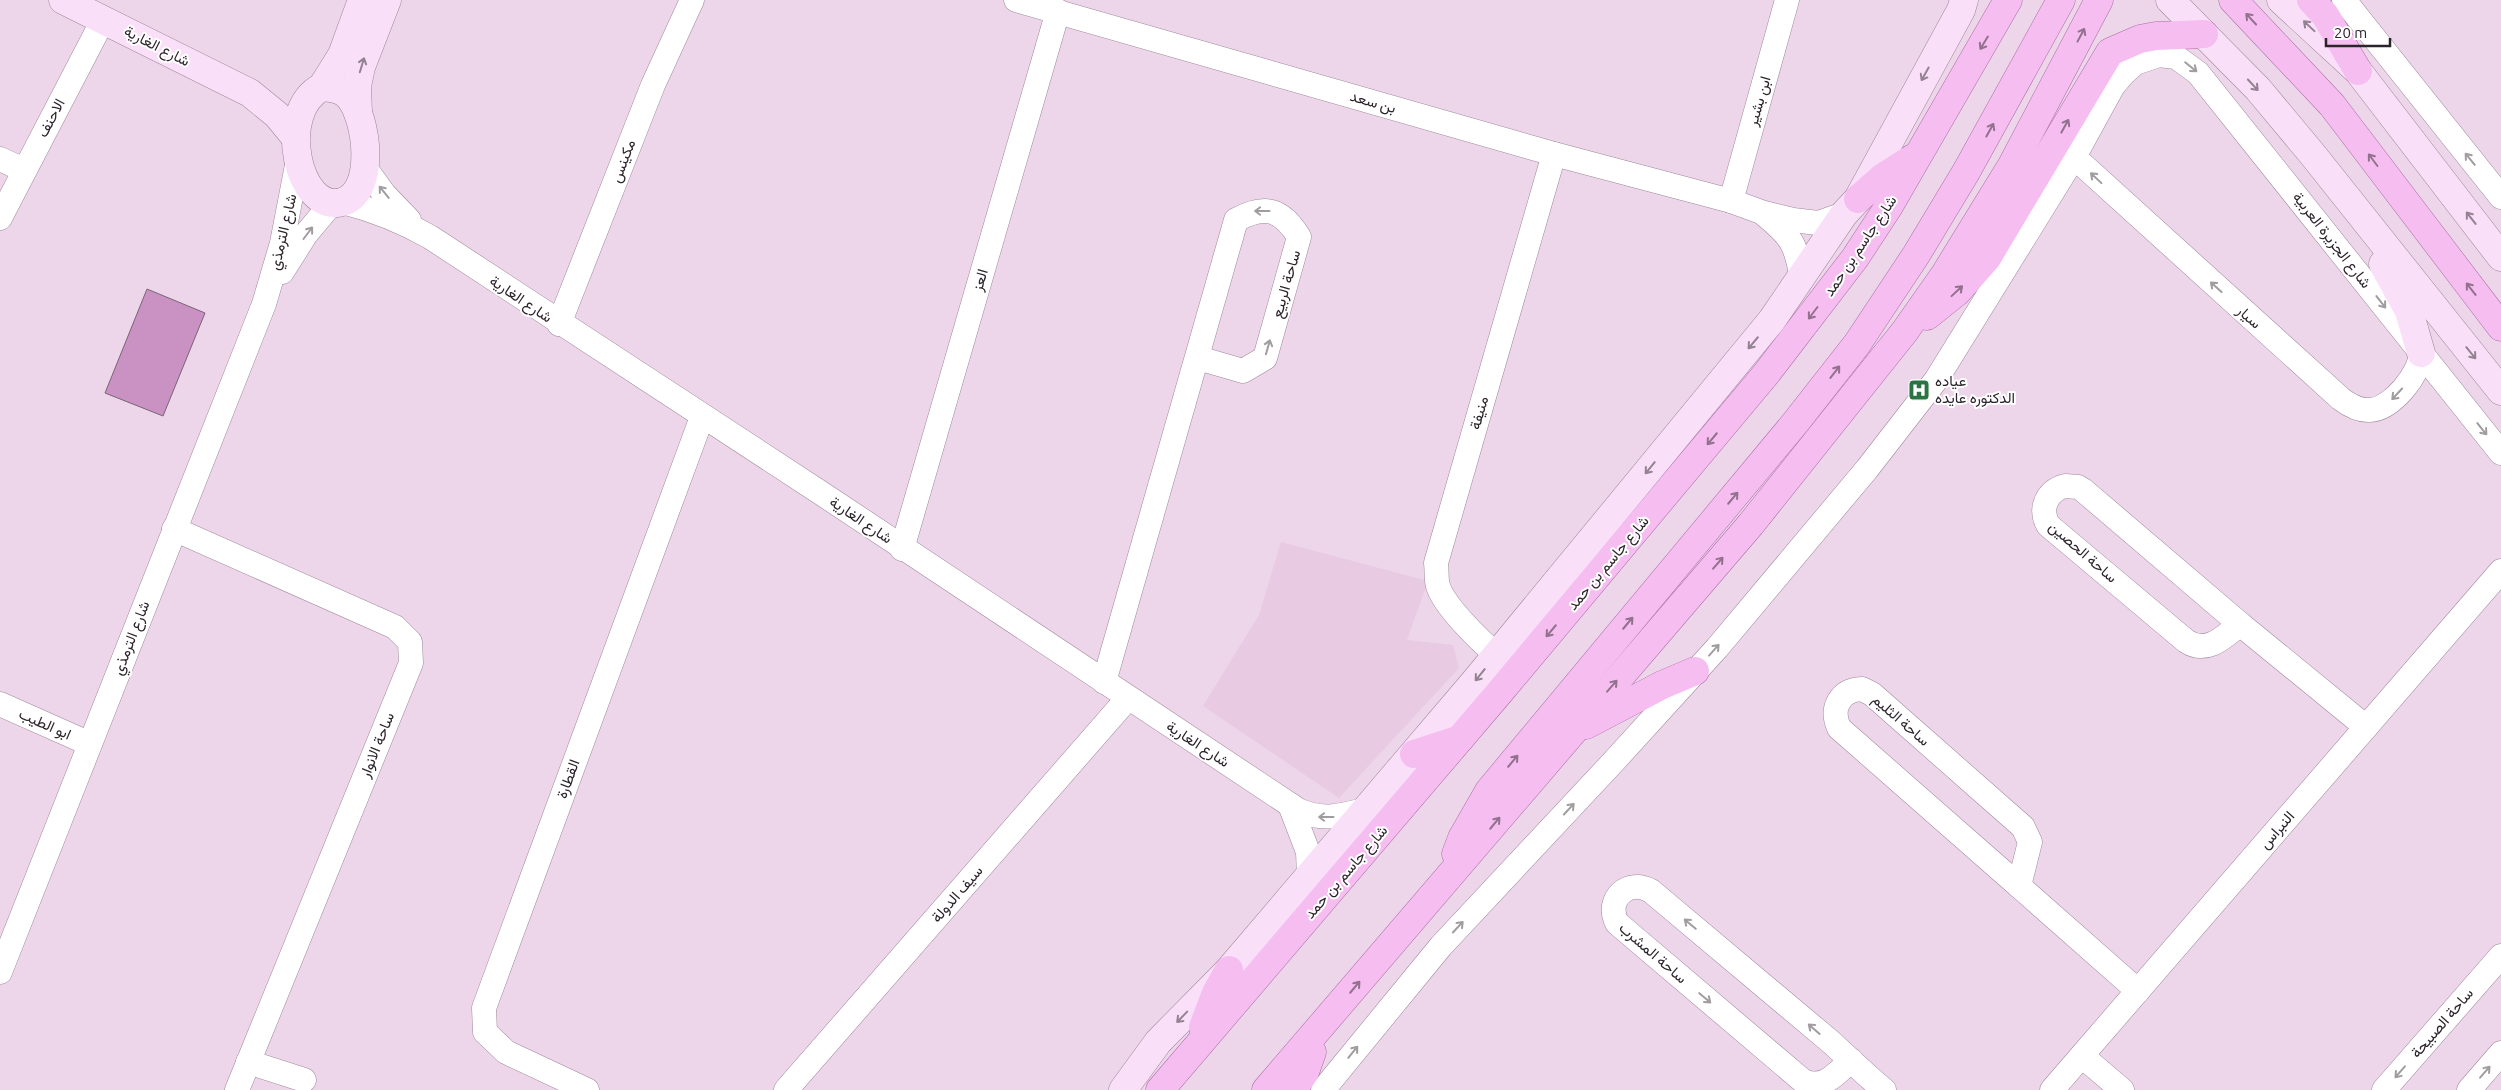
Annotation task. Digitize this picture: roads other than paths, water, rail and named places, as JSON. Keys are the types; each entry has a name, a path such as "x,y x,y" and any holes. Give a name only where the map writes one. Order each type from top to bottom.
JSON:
{"main road":[{"path":"1447,879 1462,838 1488,791 1795,423 1862,336 1912,262 1966,172 2061,0"},
{"path":"1266,1090 1751,524 1905,331 1945,274 2012,165 2099,0"},
{"path":"2233,0 2332,106 2501,327"},
{"path":"2311,0 2326,15 2358,71"},
{"name":"شارع جاسم بن حمد","path":"1160,1090 1460,739 1766,374 1855,258 1889,206 2001,6"},
{"path":"1905,331 1934,312 1957,292 1987,258 2110,52 2140,39 2156,36 2204,34"},
{"path":"1851,206 1883,177 1917,156"},
{"path":"1571,733 1662,685 1695,671"},
{"path":"1414,754 1460,739"},
{"path":"1197,1045 1216,993 1229,970"},
{"path":"1292,1090 1305,1072 1320,1027"}],"street":[{"path":"362,0 342,56 314,92 296,120 296,148 309,188 318,197 338,203 358,189 366,169 365,146 358,113 357,86 360,67 387,0"},
{"name":"مكينس","path":"559,324 653,85 692,0"},
{"name":"بن سعد","path":"1016,0 1554,154 1731,201 1764,214"},
{"name":"ابن بشير","path":"1731,201 1787,0"},
{"name":"شارع جاسم بن حمد","path":"1123,1090 1158,1042 1229,970 1364,810 1414,754 1772,320 1851,206 1961,10 1964,0"},
{"path":"2170,0 2258,89 2501,392"},
{"path":"2281,0 2358,71 2501,257"},
{"path":"2344,0 2501,197"},
{"name":"شارع الغارية","path":"72,2 103,20 250,93 268,99 314,92"},
{"name":"العز","path":"902,549 1058,12"},
{"name":"الاحنف","path":"0,218 103,20"},
{"name":"شارع الجزيرة العربية","path":"2074,157 2113,86 2135,63 2159,55 2176,57 2198,73 2501,453"},
{"path":"314,92 338,89 349,96 358,113"},
{"name":"شارع الغارية","path":"250,93 277,115 296,148"},
{"name":"شارع الترمذي","path":"0,972 264,304 282,243 296,148"},
{"name":"منيفة","path":"1497,655 1456,614 1438,587 1436,563 1554,154"},
{"path":"1323,1090 1441,946 1615,760 1695,671 1867,469 1936,380 2074,157"},
{"name":"سيار","path":"2074,157 2168,245 2352,407 2370,410 2387,405 2419,369 2421,354"},
{"path":"0,159 24,170"},
{"name":"شارع الغارية","path":"366,169 384,194 406,217 430,237 559,324 702,416 1290,805 1307,814 1322,818 1339,817 1364,810"},
{"name":"شارع الغارية","path":"338,203 374,210 430,237"},
{"name":"شارع الترمذي","path":"264,304 294,251 338,203"},
{"path":"1764,214 1818,223 1851,206"},
{"name":"ساحة الربيع","path":"1104,682 1236,220 1252,211 1272,211 1289,221 1299,237 1265,358 1243,371 1198,358"},
{"path":"1764,214 1787,234 1798,253 1802,279"},
{"path":"2364,219 2383,265 2409,311 2421,354"},
{"name":"القطارة","path":"587,1090 506,1052 485,1032 484,1008 702,416"},
{"name":"ساحة الحصين","path":"2240,624 2206,646 2192,645 2186,641 2048,524 2044,513 2048,496 2058,488 2065,486 2078,487 2083,490 2240,624 2366,727"},
{"name":"ساحة الانوار","path":"174,529 395,628 410,642 411,663 237,1090"},
{"name":"النبراس","path":"2052,1090 2501,571"},
{"name":"ساحة الثليم","path":"2019,886 2030,842 2023,827 1868,691 1851,691 1841,698 1835,709 1839,728 2138,991"},
{"name":"سيف الدولة","path":"786,1090 1128,698"},
{"name":"ابو الطيب","path":"0,704 90,744"},
{"path":"1290,805 1308,852 1309,875"},
{"name":"ساحة المشرب","path":"1851,1060 1824,1084 1810,1084 1803,1081 1617,923 1614,906 1618,896 1622,891 1634,886 1640,886 1651,891 1851,1060 1884,1090"},
{"name":"ساحة الصبيحة","path":"2384,1090 2501,956"},
{"path":"2469,1090 2501,1053"},
{"path":"2082,1056 2122,1090"},
{"path":"248,1062 304,1080"}],"place":[{"name":"عياده الدكتوره عايده","path":"1919,390"}]}
